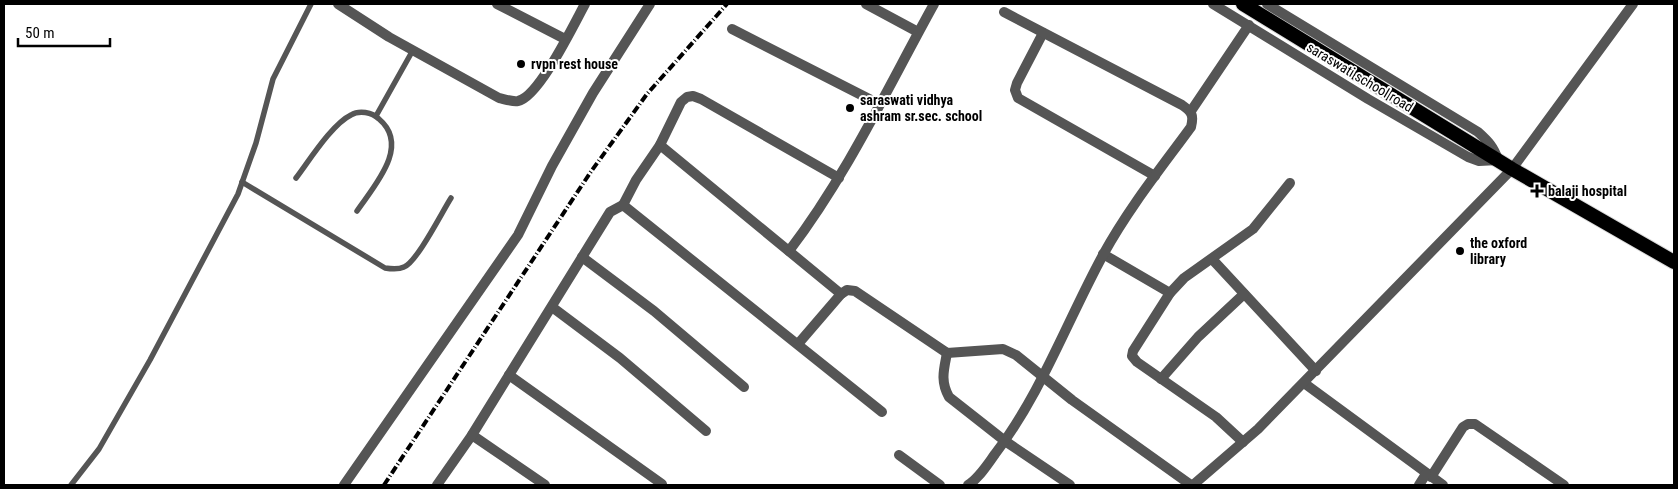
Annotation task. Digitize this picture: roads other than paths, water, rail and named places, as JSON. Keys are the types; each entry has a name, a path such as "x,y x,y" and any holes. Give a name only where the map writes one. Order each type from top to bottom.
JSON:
{"highway":[{"path":"1243,4 1512,169 1674,262"}],"street":[{"path":"338,4 413,50 498,98 517,102 530,95 542,80 585,4"},
{"path":"497,4 565,39"},
{"path":"344,485 518,235 556,158 593,93 650,4"},
{"path":"866,4 918,32"},
{"path":"789,251 818,213 839,178 934,4"},
{"name":"saraswati school road","path":"1213,4 1468,157 1479,161 1498,160"},
{"path":"1267,4 1478,132 1490,142 1498,160"},
{"path":"798,344 841,294 847,290 856,291 947,353 1003,349 1016,356 1043,375 1072,400 1192,485 1243,442 1304,383 1512,169 1633,4"},
{"path":"968,485 975,480 1005,441 1043,375 1103,254 1155,176 1191,127 1194,118 1191,111 1004,12"},
{"path":"1191,111 1248,26"},
{"path":"732,29 879,104"},
{"path":"1043,32 1017,83 1015,90 1018,98 1155,176"},
{"path":"437,485 472,436 610,212 622,205 636,180 660,145 681,102 687,97 693,96 839,178"},
{"path":"660,145 841,294"},
{"path":"1243,442 1216,417 1137,362 1132,356 1132,351 1170,293 1184,278 1253,229 1290,183"},
{"path":"622,205 882,412"},
{"path":"1103,254 1170,293"},
{"path":"582,257 654,311 744,386"},
{"path":"1212,259 1316,371"},
{"path":"1161,378 1198,337 1244,294"},
{"path":"552,307 620,358 706,431"},
{"path":"947,353 942,376 943,387 949,397 1005,441 1070,485"},
{"path":"510,375 662,484"},
{"path":"1304,383 1443,485"},
{"path":"1419,485 1429,476 1463,427 1468,424 1475,424 1564,485"},
{"path":"472,436 545,485"},
{"path":"899,455 940,485"}],"lane":[{"path":"71,485 99,449 150,360 238,194 256,143 273,78 311,4"},
{"path":"376,116 413,50"},
{"path":"296,178 337,126 351,114 365,112 376,116 386,124 392,137 391,153 381,177 357,211"},
{"path":"242,182 385,268 393,269 406,267 418,253 450,198"}],"railway":[{"path":"384,485 590,173 647,94 727,4"}],"place":[{"name":"rvpn rest house","path":"521,64"},
{"name":"saraswati vidhya ashram sr.sec. school","path":"850,108"},
{"name":"balaji hospital","path":"1537,191"},
{"name":"the oxford library","path":"1460,251"}]}
